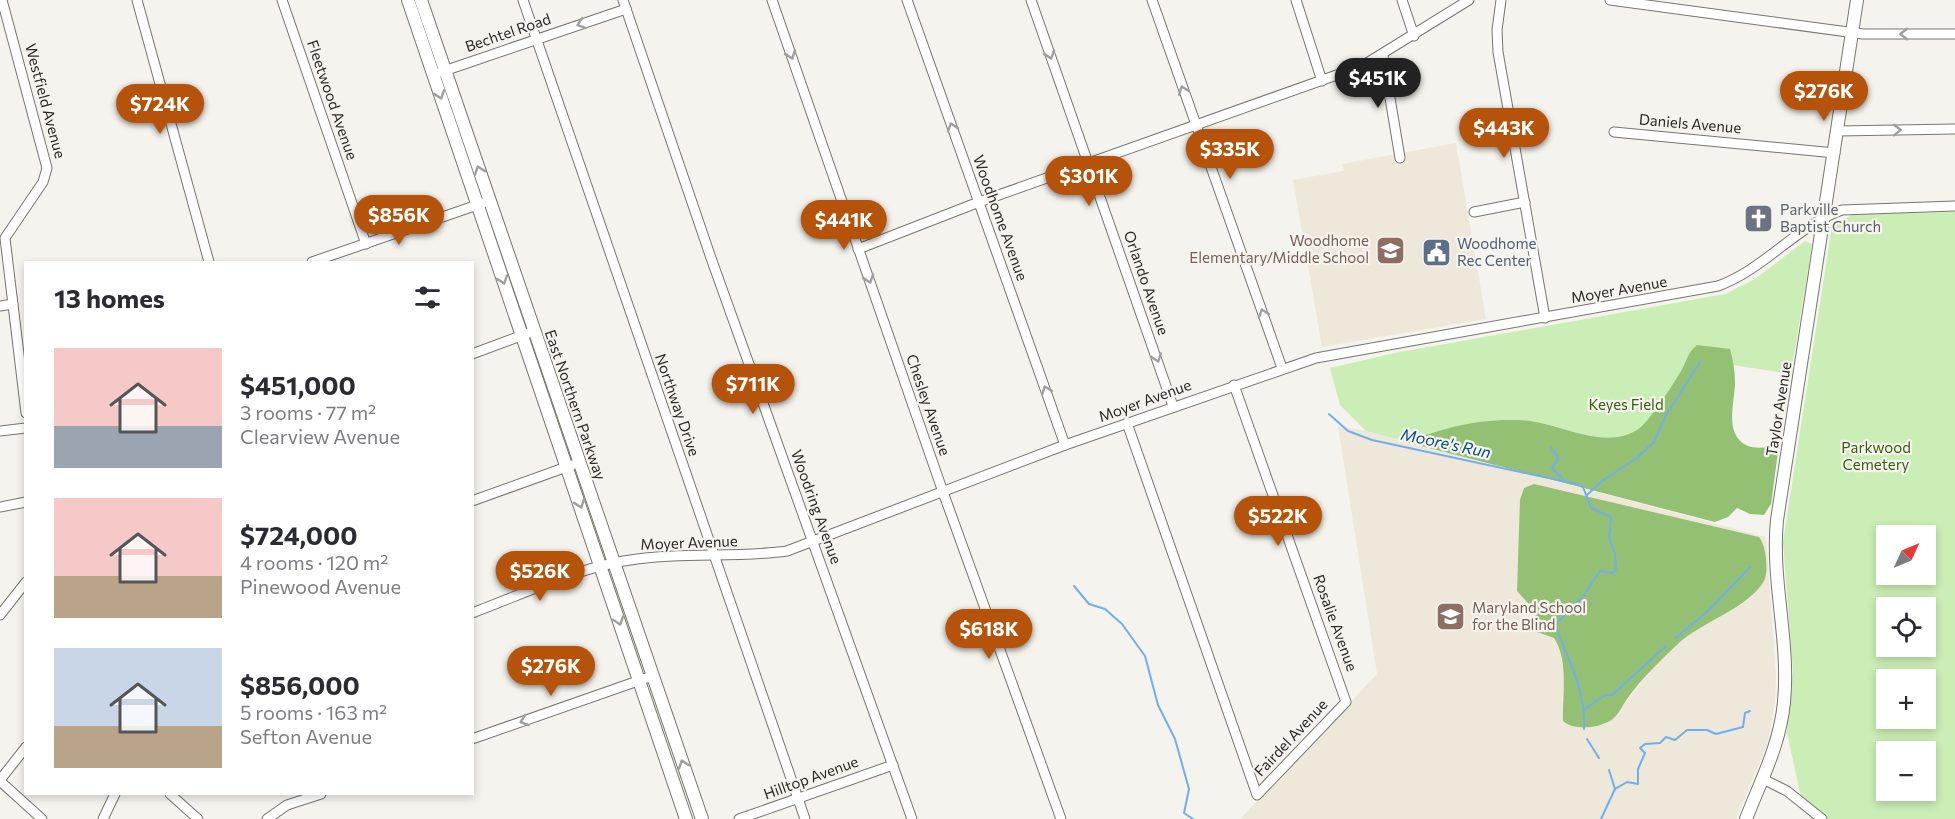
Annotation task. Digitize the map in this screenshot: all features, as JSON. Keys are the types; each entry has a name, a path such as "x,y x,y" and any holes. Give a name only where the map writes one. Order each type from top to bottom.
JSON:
{"main road":[{"name":"East Northern Parkway","path":"408,0 439,73 484,202 528,333 567,466 686,819"},
{"name":"East Northern Parkway","path":"421,0 439,73"},
{"name":"Taylor Avenue","path":"1746,819 1778,738 1785,689 1775,559 1777,520 1857,0"},
{"name":"East Northern Parkway","path":"528,333 579,462 702,819"}],"street":[{"name":"Westfield Avenue","path":"2,0 47,168 43,182 5,238"},
{"path":"137,0 209,261"},
{"name":"Fleetwood Avenue","path":"282,0 366,244"},
{"name":"Northway Drive","path":"523,0 805,819"},
{"name":"Chesley Avenue","path":"772,0 943,492 1061,819"},
{"name":"Woodhome Avenue","path":"907,0 1065,445"},
{"name":"Orlando Avenue","path":"1030,0 1173,406"},
{"path":"1152,0 1282,368"},
{"path":"1296,0 1322,81"},
{"path":"1402,0 1414,36"},
{"path":"858,249 979,202 1322,81 1383,56 1469,0"},
{"path":"1501,0 1497,30 1498,52 1545,318"},
{"path":"1610,0 1686,5 1853,32 1955,34"},
{"name":"Bechtel Road","path":"439,73 537,39 625,4"},
{"name":"Woodring Avenue","path":"625,4 912,819"},
{"path":"1383,56 1400,158"},
{"path":"1838,131 1955,129"},
{"name":"Daniels Avenue","path":"1614,132 1835,153"},
{"path":"315,261 484,202"},
{"path":"1474,212 1525,202"},
{"name":"Moyer Avenue","path":"474,612 614,563 660,556 765,555 813,543 1065,445 1282,368 1333,354 1718,286 1756,268 1825,217 1842,210 1860,207 1955,206"},
{"path":"0,225 5,238 24,380"},
{"path":"0,306 13,304"},
{"path":"474,353 528,333"},
{"name":"Rosalie Avenue","path":"1234,385 1346,702"},
{"name":"Fairdel Avenue","path":"1126,423 1257,795 1346,702"},
{"path":"0,430 24,428"},
{"path":"474,500 579,462"},
{"path":"0,507 24,502"},
{"path":"1,611 24,584"},
{"path":"474,738 652,676"},
{"path":"24,750 0,780 42,819"},
{"name":"Hilltop Avenue","path":"739,819 893,765"},
{"path":"1763,779 1786,790 1822,819"},
{"path":"103,819 115,795"},
{"path":"171,795 198,819"},
{"path":"267,819 287,805 318,795"}],"shaded area":[{"name":"Woodhome Elementary/Middle School","path":"1456,143 1486,319 1322,347 1293,180 1344,171 1342,164"},
{"name":"Maryland School for the Blind","path":"1338,426 1366,431 1766,537 1776,676 1775,704 1767,745 1736,819 1240,819 1377,674","holes":["1706,525 1759,537 1762,540 1766,575 1750,598 1704,624 1681,641 1650,672 1611,720 1562,702 1564,677 1559,645 1554,638 1543,635 1535,624 1535,611 1517,591 1517,578"]}],"green space":[{"name":"Parkwood Cemetery","path":"1955,212 1955,819 1827,819 1801,797 1787,733 1793,672 1783,542 1832,227 1853,214"},
{"name":"Keyes Field","path":"1805,241 1812,244 1791,374 1726,364 1714,433 1737,447 1778,452 1771,505 1715,500 1715,522 1366,431 1340,405 1330,368 1395,353 1725,294 1755,279"},
{"path":"1697,345 1730,349 1735,378 1732,418 1735,434 1740,441 1751,447 1776,447 1778,451 1771,504 1764,515 1750,514 1737,508 1728,517 1715,522 1406,442 1460,425 1501,420 1532,421 1593,437 1623,436 1637,430 1648,420"},
{"path":"1534,484 1759,537 1765,552 1766,577 1757,591 1748,599 1680,642 1639,684 1610,721 1586,727 1568,724 1563,721 1564,678 1559,647 1554,638 1537,632 1535,611 1517,591 1520,500 1524,488"}],"waterway":[{"name":"Moore's Run","path":"1587,495 1602,481 1637,458 1654,442 1665,417 1700,362"},
{"name":"Moore's Run","path":"1329,414 1348,431 1372,440 1576,484 1583,487 1591,508 1611,517 1609,538 1615,554 1616,570 1612,573 1600,571 1583,596 1555,625 1579,688 1584,729"},
{"name":"Moore's Run","path":"1551,447 1558,458 1552,468 1563,479"},
{"name":"Moore's Run","path":"1676,638 1709,610 1750,567"},
{"path":"1074,586 1089,604 1105,609 1122,624 1145,656 1158,705 1175,739 1189,789 1184,813 1193,819"},
{"name":"Moore's Run","path":"1585,709 1605,695 1612,695 1666,646"},
{"name":"Moore's Run","path":"1615,789 1627,782 1638,784 1638,769 1645,753 1640,748 1645,744 1660,743 1666,737 1675,740 1687,730 1707,730 1716,734 1743,727 1745,713 1750,711"},
{"name":"Moore's Run","path":"1587,739 1599,758"},
{"name":"Moore's Run","path":"1601,819 1615,789 1609,770"}],"place":[{"name":"Parkville Baptist Church","path":"1759,219"},
{"name":"Woodhome Elementary/Middle School","path":"1390,250"},
{"name":"Woodhome Rec Center","path":"1436,253"},
{"name":"Maryland School for the Blind","path":"1451,617"}]}
